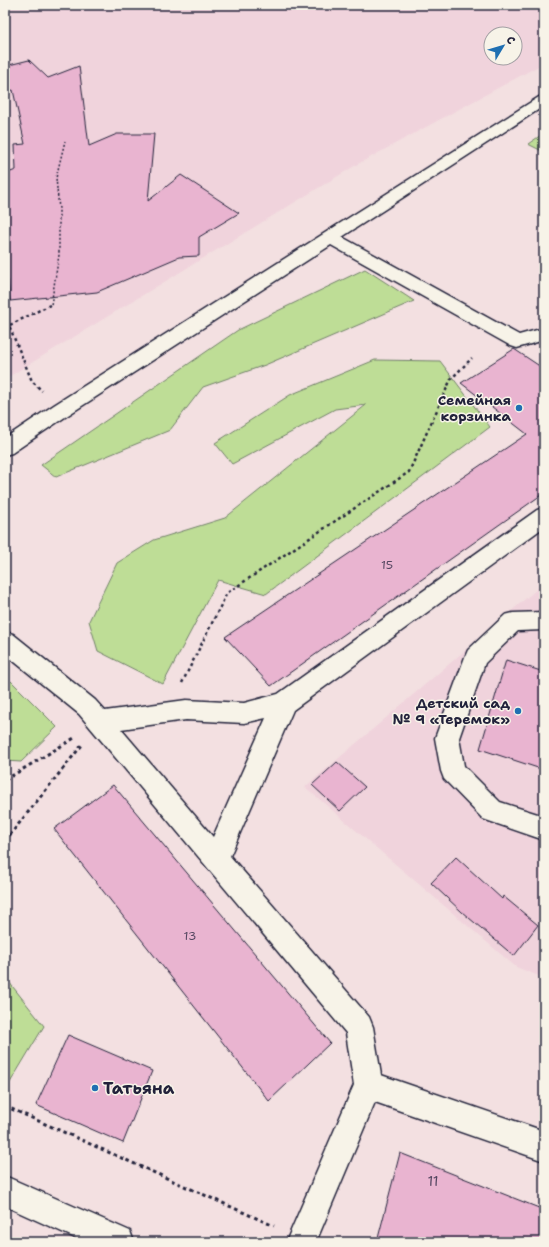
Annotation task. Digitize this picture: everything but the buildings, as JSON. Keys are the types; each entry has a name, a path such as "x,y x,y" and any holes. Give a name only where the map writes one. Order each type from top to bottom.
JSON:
{"street":[{"path":"5,448 61,410 544,100"},
{"path":"330,237 397,276 517,342 544,334"},
{"path":"100,722 186,710 244,714 284,703 544,516"},
{"path":"544,620 513,622 476,657 447,738 454,771 492,811 544,828"},
{"path":"5,641 87,707 359,1027 368,1084 302,1240"},
{"path":"216,860 284,703"},
{"path":"368,1084 544,1146"},
{"path":"5,1190 119,1242"}],"path":[{"path":"10,326 51,305 59,255 59,209 56,178 65,141"},
{"path":"5,316 32,381 61,410"},
{"path":"168,712 227,593 409,472 451,379 472,358"},
{"path":"5,780 100,722"},
{"path":"5,841 100,722"},
{"path":"5,1106 302,1240"}],"shaded area":[{"path":"5,5 544,5 544,63 356,165 5,379"},
{"path":"544,583 544,978 516,967 305,787"}],"green space":[{"path":"544,133 544,152 528,144"},
{"path":"365,269 414,301 265,365 203,387 170,430 56,477 41,465 238,330"},
{"path":"375,360 440,361 490,427 266,594 218,580 163,684 98,651 89,621 117,563 154,540 225,518 366,405 335,409 232,464 215,443 290,395"},
{"path":"11,681 57,727 21,762 5,761 5,686"},
{"path":"5,977 44,1026 5,1091"}],"place":[{"name":"Семейная корзинка","path":"519,408"},
{"name":"Детский сад № 9 «Теремок»","path":"518,711"},
{"name":"Татьяна","path":"95,1088"}]}
